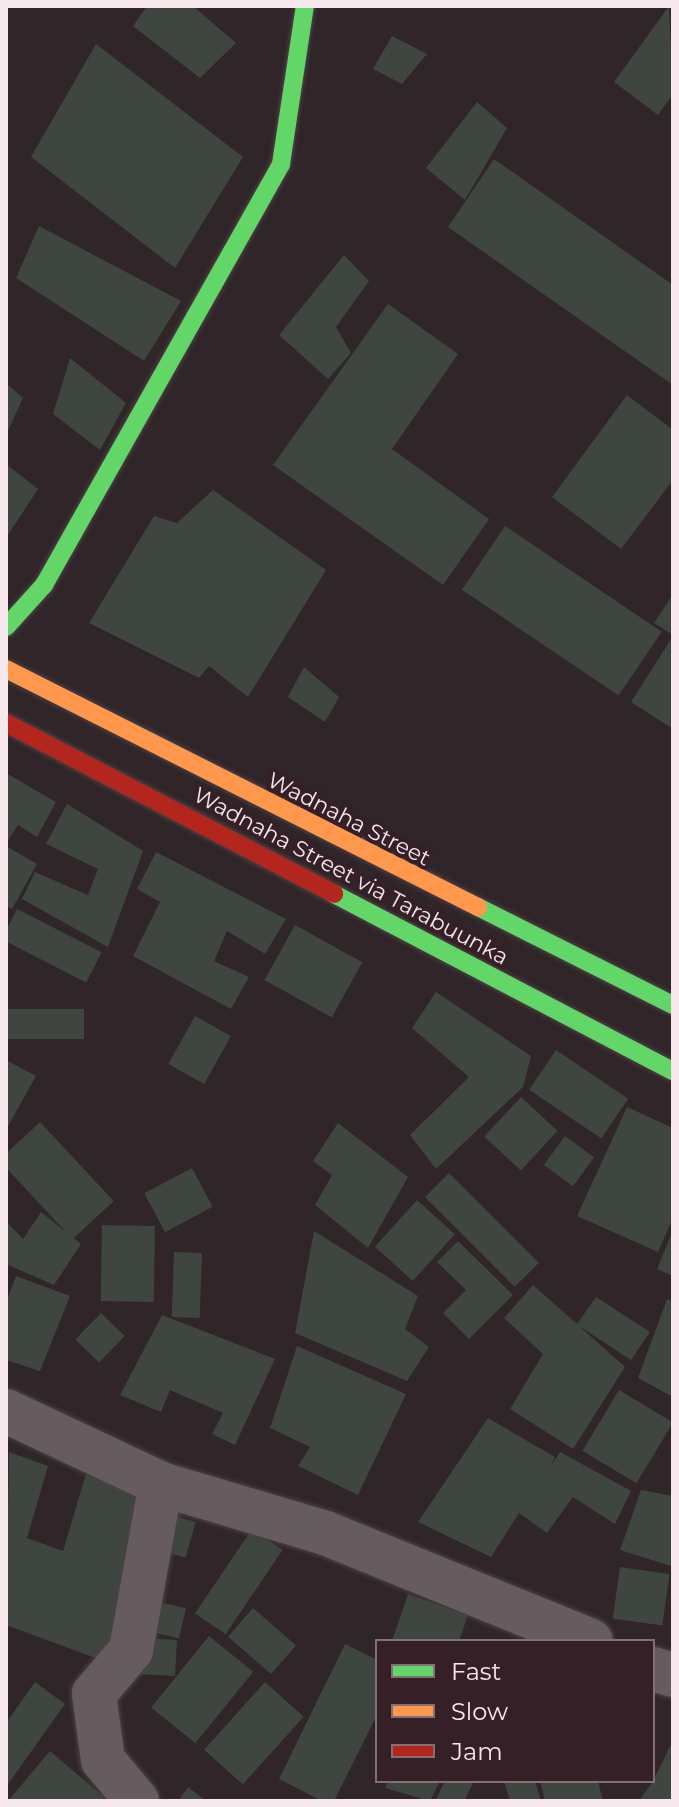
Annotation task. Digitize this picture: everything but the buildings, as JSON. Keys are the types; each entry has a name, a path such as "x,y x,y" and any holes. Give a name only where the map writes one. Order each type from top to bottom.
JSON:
{"main road":[{"path":"6,627 44,585 281,164 305,6"},
{"name":"Wadnaha Street","path":"6,669 673,1005"},
{"name":"Wadnaha Street via Tarabuunka","path":"6,723 673,1071"}],"street":[{"path":"6,1411 161,1484 325,1533 586,1639"},
{"path":"137,1801 103,1760 94,1694 131,1650 161,1484"}],"traffic: fast":[{"path":"6,627 44,585 281,164 305,6"},
{"path":"334,894 673,1071"},
{"path":"478,907 673,1005"}],"traffic: slow":[{"path":"6,669 478,907"}],"traffic: jam":[{"path":"6,723 334,894"}]}
